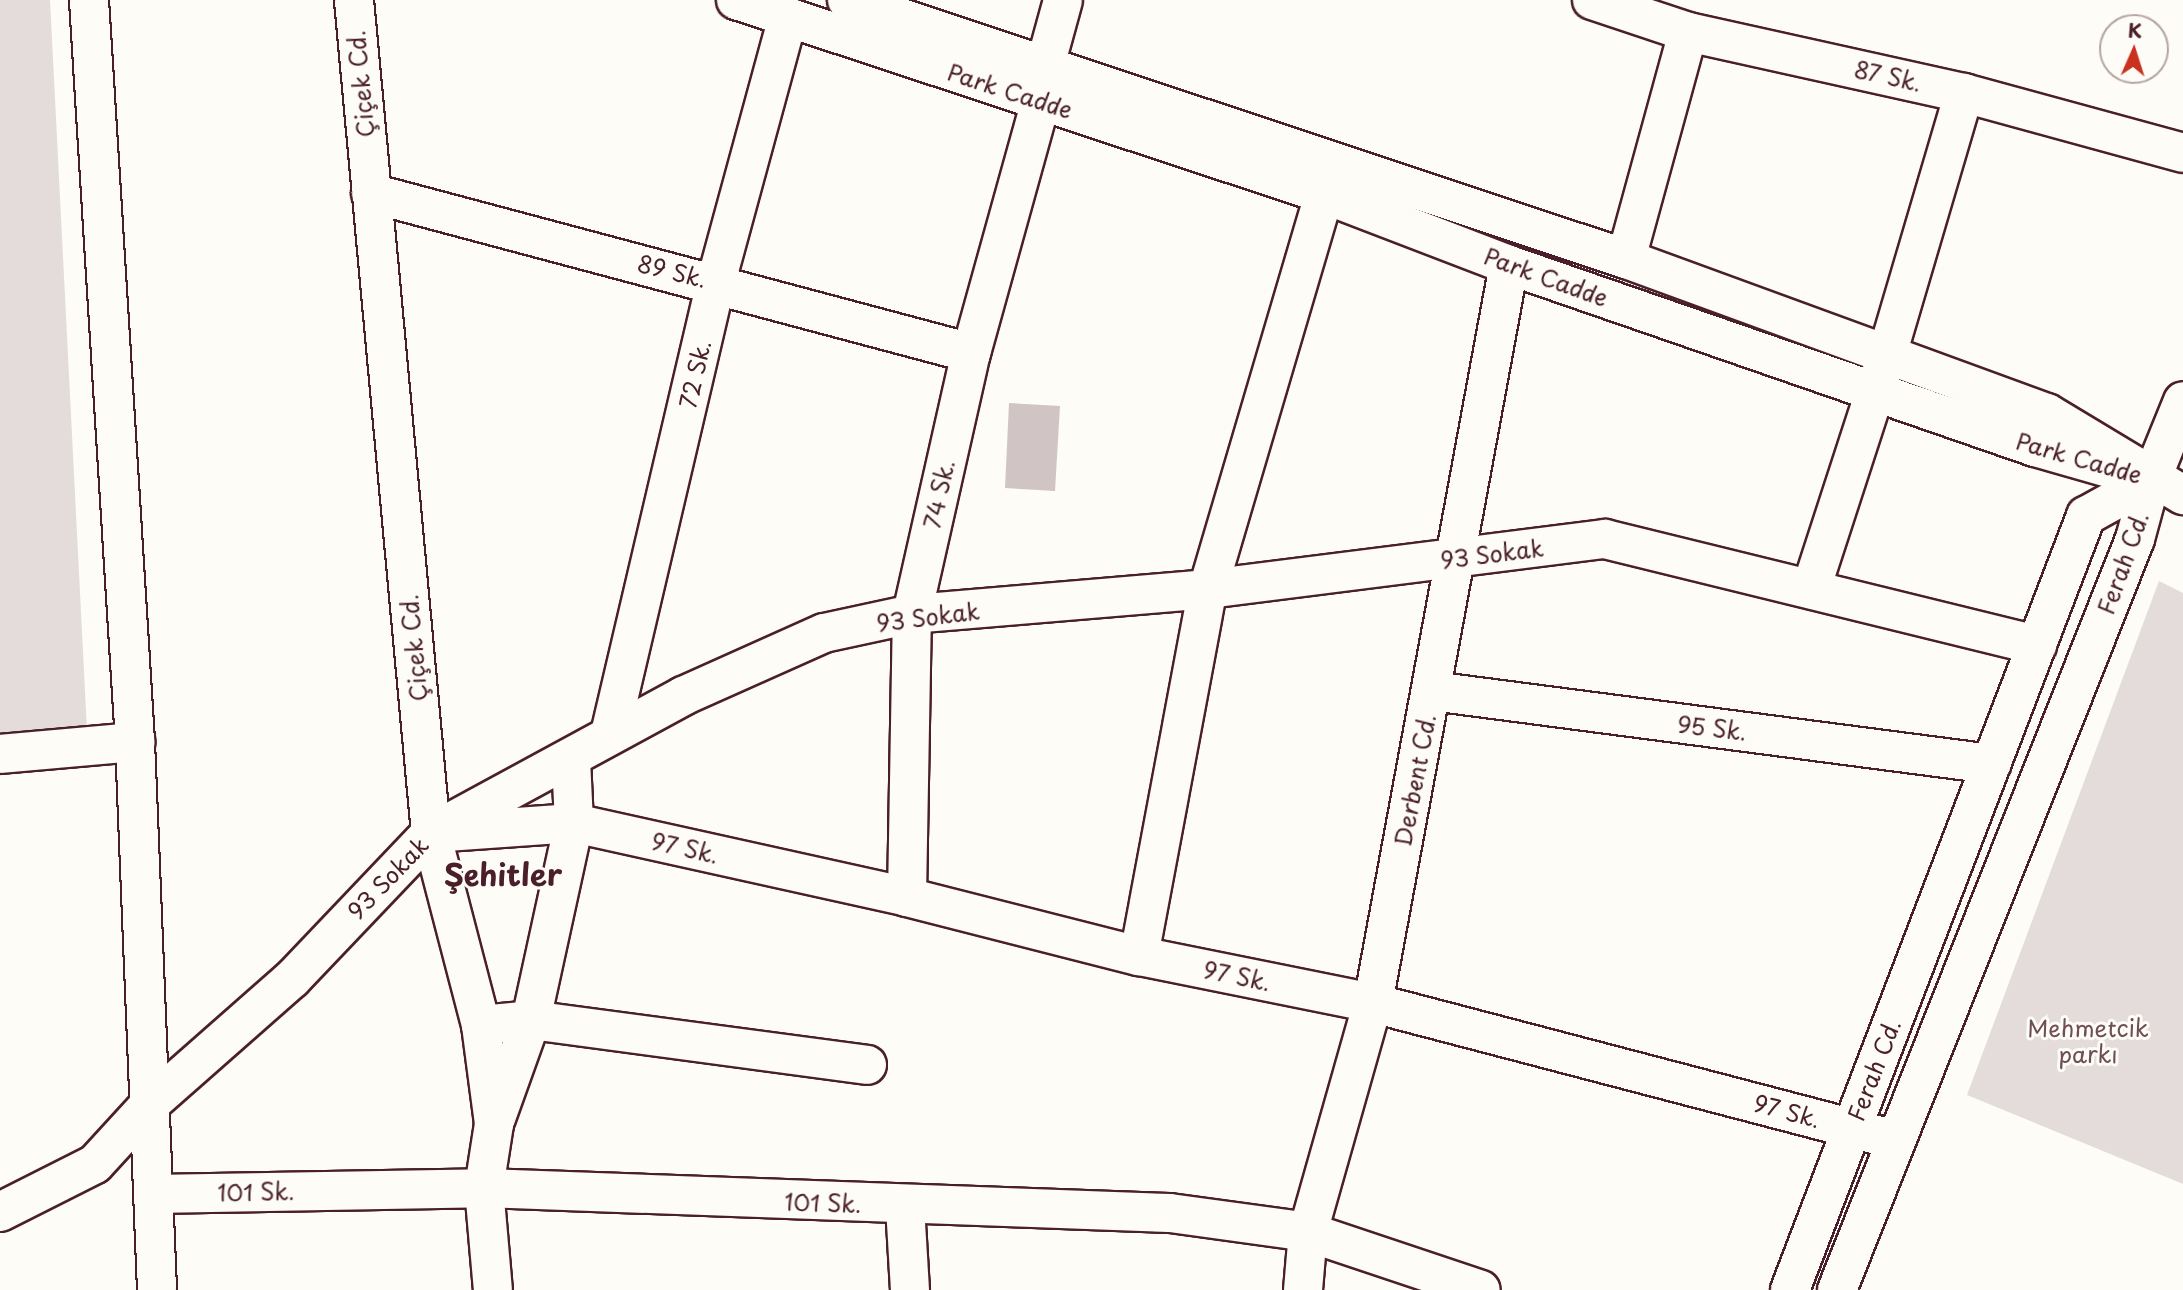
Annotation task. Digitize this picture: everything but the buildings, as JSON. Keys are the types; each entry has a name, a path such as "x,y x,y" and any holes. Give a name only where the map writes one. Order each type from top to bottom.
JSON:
{"street":[{"path":"89,0 135,742 157,1290"},
{"name":"Çiçek Cd.","path":"354,0 431,833 481,1025 495,1124 484,1188 493,1290"},
{"name":"Park Cadde","path":"736,0 788,18 1043,84 1626,259 2047,413 2167,488"},
{"name":"Park Cadde","path":"847,0 1043,84 1509,265 2035,447 2167,488"},
{"name":"74 Sk.","path":"907,897 912,614 971,353 1063,0"},
{"name":"87 Sk.","path":"1592,0 1688,32 1964,93 2183,153"},
{"name":"72 Sk.","path":"610,734 716,282 788,18"},
{"path":"1626,259 1688,32"},
{"path":"1811,589 1887,355 1964,93"},
{"name":"89 Sk.","path":"372,193 716,282 971,353"},
{"path":"1139,956 1208,589 1324,194"},
{"name":"Derbent Cd.","path":"1303,1290 1308,1232 1373,1003 1458,558 1509,265"},
{"path":"2167,488 2183,401"},
{"name":"Ferah Cd.","path":"1790,1290 2086,516 2167,488"},
{"name":"Ferah Cd.","path":"1837,1290 2134,539 2167,488"},
{"name":"93 Sokak","path":"0,1212 95,1164 150,1104 292,979 431,833 571,759 610,734 824,633 912,614 1208,589 1605,539 2037,645"},
{"name":"95 Sk.","path":"1433,691 1991,764"},
{"path":"0,754 135,742"},
{"path":"495,1124 531,1020 574,823 571,759"},
{"name":"97 Sk.","path":"431,833 574,823 907,897 1139,956 1373,1003 1896,1140"},
{"path":"481,1025 531,1020 867,1065"},
{"name":"101 Sk.","path":"153,1194 484,1188 905,1206 1170,1213 1308,1232 1481,1290"},
{"path":"905,1206 910,1290"}],"green space":[{"path":"0,0 50,0 87,731 0,736"},
{"name":"Mehmetcik parkı","path":"2159,581 2183,593 2183,1184 1967,1095"}],"district":[{"name":"Şehitler","path":"503,874"}]}
